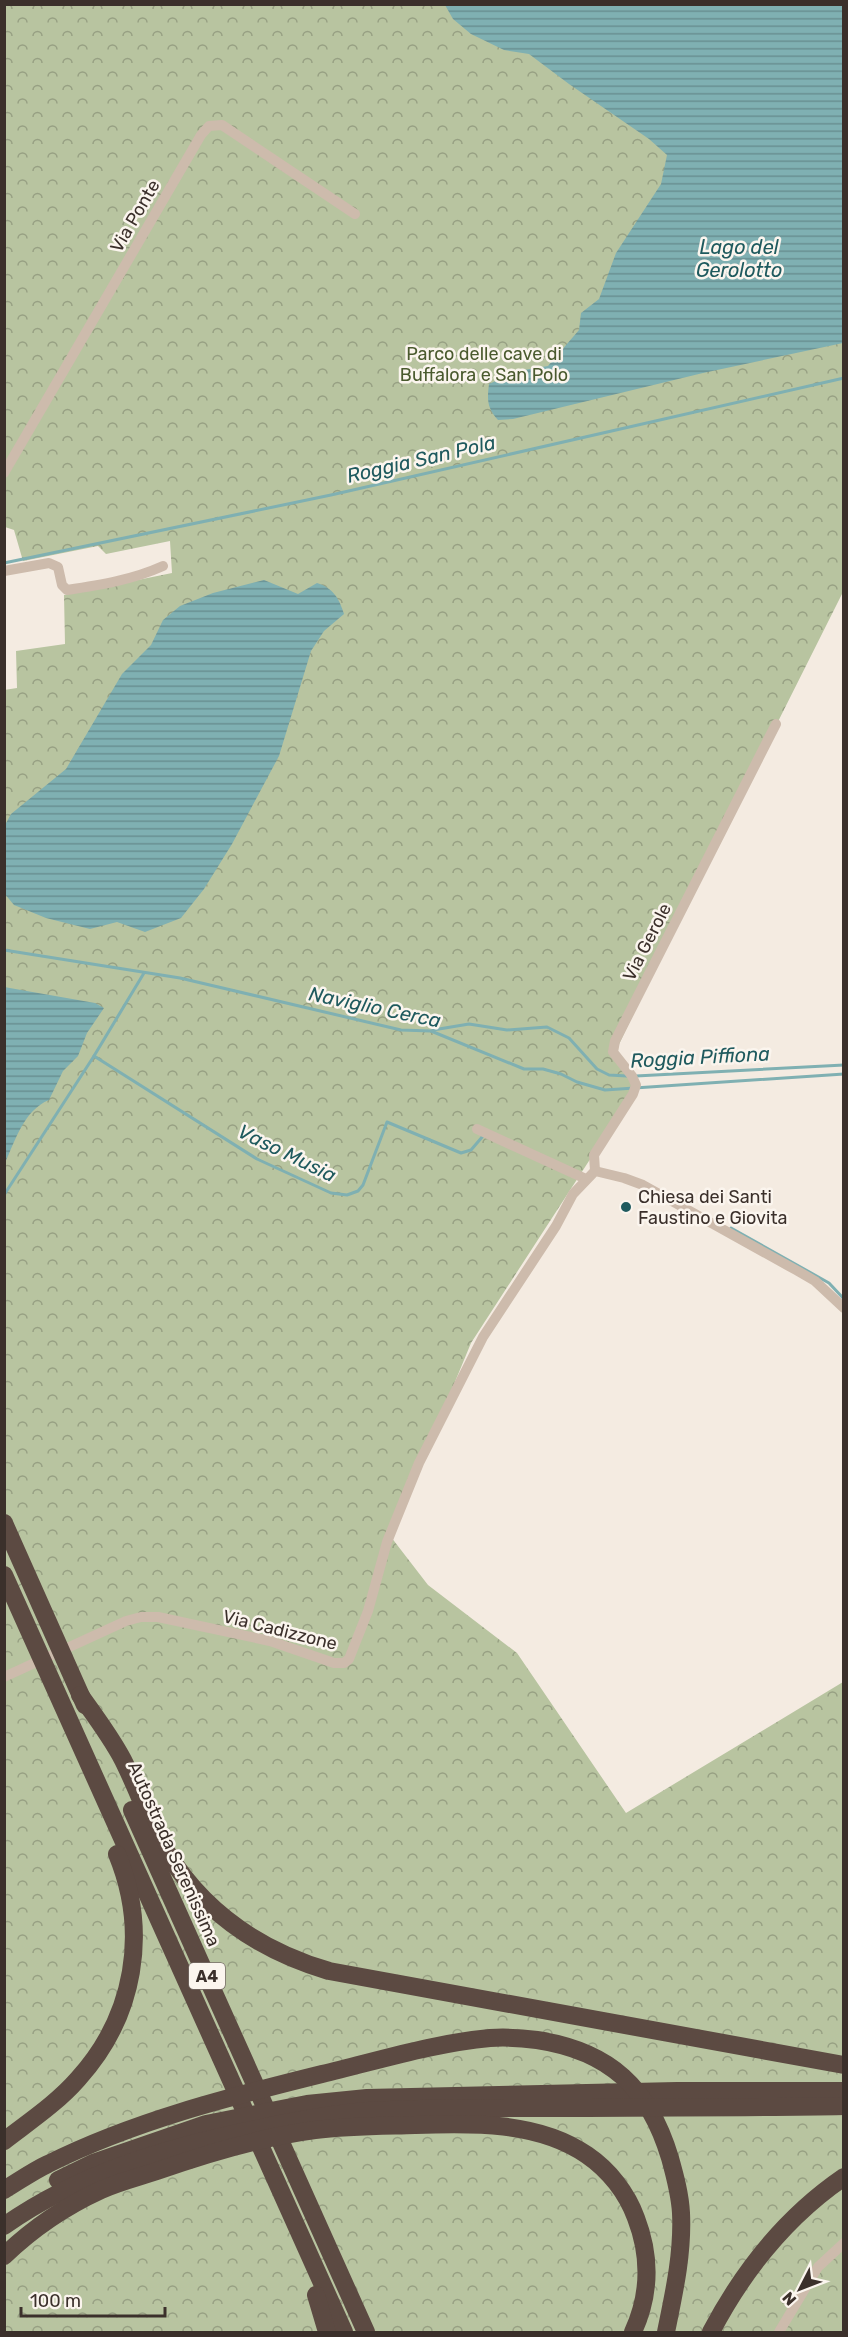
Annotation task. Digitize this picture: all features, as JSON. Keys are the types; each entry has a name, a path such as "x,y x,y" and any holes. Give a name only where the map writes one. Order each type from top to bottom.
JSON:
{"highway":[{"name":"Autostrada Serenissima","path":"4,1523 366,2332"},
{"name":"A4","path":"4,1575 344,2332"},
{"path":"80,1695 122,1759 157,1835 181,1873 226,1919 272,1950 298,1962 329,1971 843,2065"},
{"path":"4,2141 52,2104 78,2080 91,2064 120,2013 129,1989 133,1966 134,1929 131,1897 124,1870 81,1764 62,1703"},
{"path":"4,2190 46,2165 86,2146 145,2123 300,2079 439,2046 492,2038 520,2038 561,2044 600,2060 621,2075 638,2092 661,2129 677,2183 681,2214 676,2282 666,2332"},
{"path":"4,2226 56,2193 99,2174 155,2154 212,2138 311,2117 367,2098 677,2091 843,2091"},
{"path":"4,2211 51,2183 93,2163 311,2117 367,2111 512,2108 843,2106"},
{"path":"311,2117 466,2123 505,2127 546,2137 586,2154 605,2170 622,2190 633,2209 646,2250 646,2293 641,2315 633,2332"},
{"path":"4,2256 31,2233 82,2199 212,2138"},
{"path":"711,2332 730,2300 772,2240 818,2196 843,2177"},
{"path":"304,2246 310,2276 327,2332"},
{"path":"332,2259 379,2332"}],"street":[{"name":"Via Ponte","path":"4,473 195,145 209,126 222,125 355,214"},
{"path":"4,571 49,562 58,567 62,585 67,590 110,584 163,566"},
{"name":"Via Gerole","path":"596,1171 594,1155 633,1094 636,1085 632,1076 613,1052 615,1041 776,724"},
{"path":"477,1129 586,1179 596,1171 643,1185 815,1281 843,1308"},
{"name":"Via Cadizzone","path":"4,1677 126,1621 141,1617 158,1617 270,1641 334,1663 344,1663 353,1653 368,1611 387,1542 419,1462 483,1337 556,1226 573,1194 586,1179"},
{"path":"779,2332 818,2266 843,2243"}],"green space":[{"name":"Parco delle cave di Buffalora e San Polo","path":"5,5 843,5 843,592 665,947 614,1055 635,1081 633,1093 471,1343 391,1537 428,1585 517,1653 626,1813 843,1682 843,2332 5,2332 4,690 17,688 16,651 65,644 64,595 172,573 170,541 106,554 98,546 23,561 14,530 5,527"}],"water":[{"name":"Lago del Gerolotto","path":"445,5 843,5 843,343 703,373 513,419 498,420 489,404 489,384 518,371 548,366 579,330 581,313 599,299 616,253 661,184 667,155 649,139 529,54 504,50 471,34 453,19"},
{"path":"264,580 298,594 317,583 323,585 335,594 344,614 324,631 311,651 279,756 232,844 204,889 181,918 145,932 117,922 90,929 46,918 14,905 4,893 5,825 11,814 66,769 122,674 151,645 163,620 180,606 213,593"},
{"path":"4,987 95,1003 104,1008 87,1033 78,1056 63,1071 49,1100 33,1111 27,1119 5,1163"}],"waterway":[{"name":"Roggia San Pola","path":"4,563 331,495 844,378"},
{"name":"Naviglio Cerca","path":"4,950 180,978 401,1030 431,1031 524,1069 543,1069 605,1090 844,1074"},
{"name":"Vaso Musia","path":"94,1056 144,973"},
{"name":"Roggia Piffiona","path":"433,1030 469,1024 507,1030 547,1027 569,1038 597,1069 609,1075 627,1076"},
{"name":"Vaso Musia","path":"4,1195 94,1056 257,1159 331,1193 347,1195 358,1191 363,1185 387,1122 461,1153 471,1150 483,1136"},
{"name":"Roggia Piffiona","path":"636,1076 844,1065"},
{"name":"Vaso Musia","path":"731,1228 829,1283 844,1299"}],"place":[{"name":"Chiesa dei Santi Faustino e Giovita","path":"626,1207"}]}
